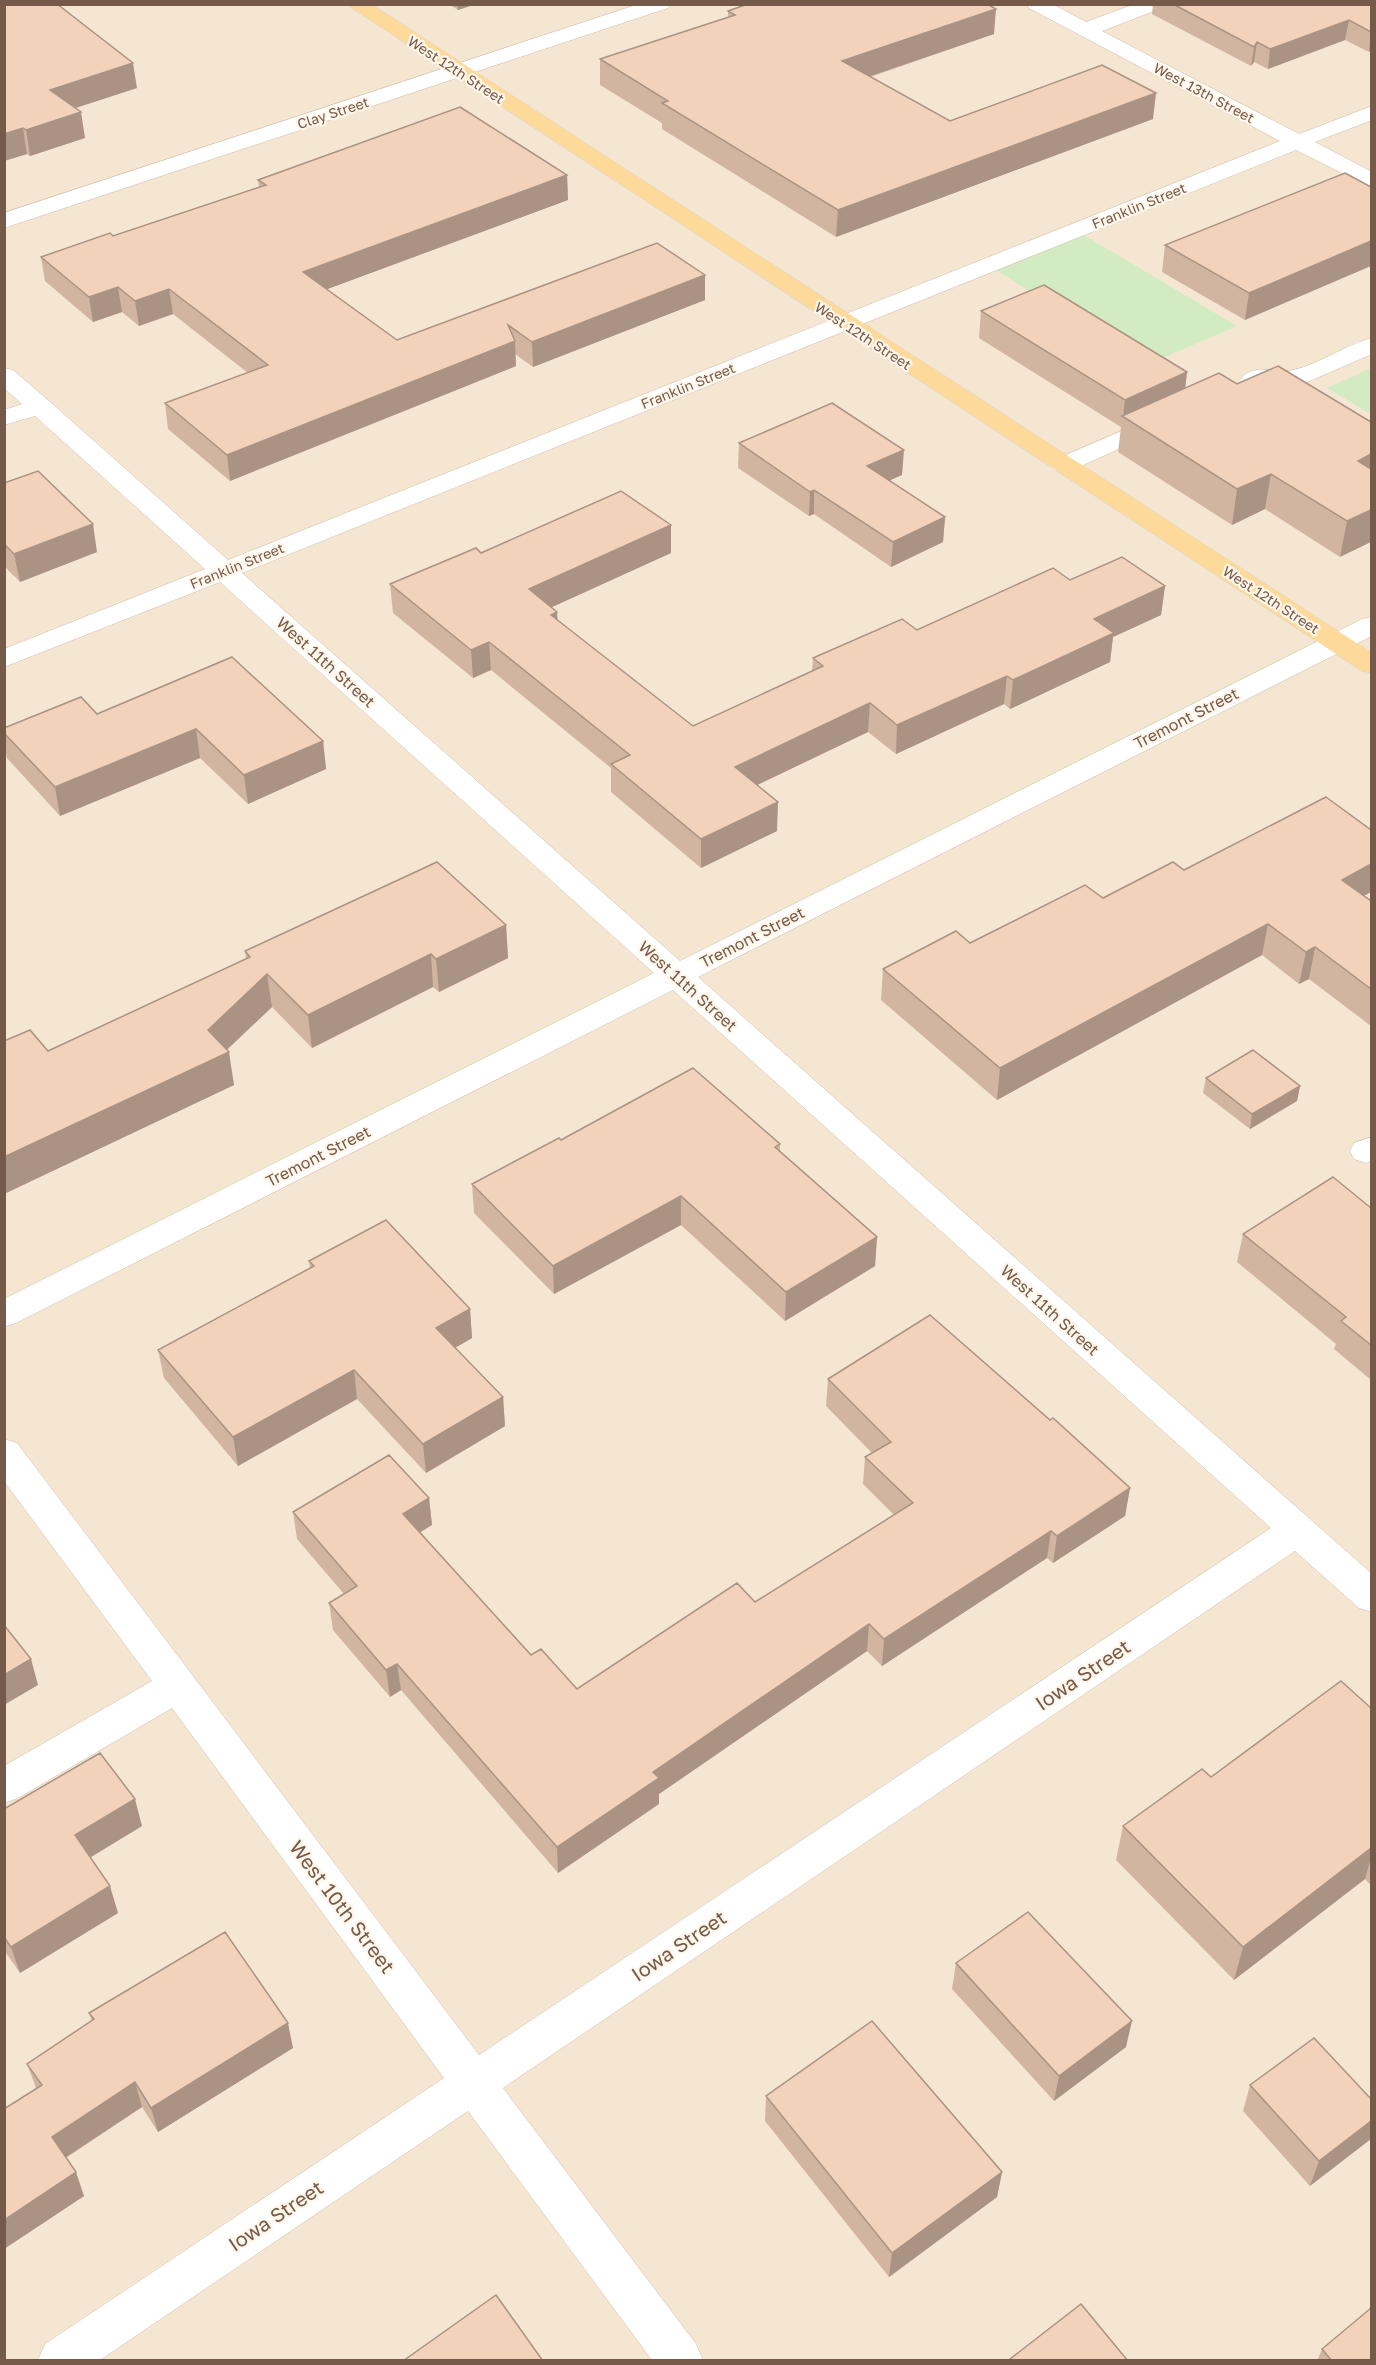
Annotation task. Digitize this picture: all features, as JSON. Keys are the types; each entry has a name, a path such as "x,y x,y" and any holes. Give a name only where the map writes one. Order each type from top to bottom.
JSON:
{"main road":[{"name":"West 12th Street","path":"356,4 844,324 1371,665"}],"street":[{"name":"Clay Street","path":"4,221 661,4"},
{"name":"West 13th Street","path":"1036,4 1371,182"},
{"path":"1085,30 1155,4"},
{"name":"Franklin Street","path":"4,659 1371,112"},
{"path":"1230,390 1258,377 1296,378 1371,345"},
{"name":"West 11th Street","path":"4,375 1371,1597"},
{"path":"4,418 39,406"},
{"path":"1063,465 1179,413"},
{"name":"Tremont Street","path":"4,1314 1371,625"},
{"name":"West 10th Street","path":"4,1453 680,2361"},
{"name":"Iowa Street","path":"61,2361 1297,1530"},
{"path":"4,1785 178,1686"}],"shaded area":[{"path":"5,5 1371,5 1371,2360 5,2360"}],"green space":[{"path":"1077,231 1237,326 1149,364 989,266"},
{"path":"1371,368 1371,414 1327,388"}],"building":[{"path":"4,4 57,4 133,63 50,90 81,112 26,130 23,128 4,134"},
{"path":"748,4 987,4 996,9 842,61 950,121 1102,65 1156,93 838,210 662,103 668,101 600,59 735,15 728,11"},
{"path":"1173,4 1371,4 1371,32 1349,20 1270,49 1257,42 1254,47"},
{"path":"460,107 567,175 303,272 397,340 657,243 705,275 532,342 508,325 515,341 227,455 165,403 268,365 169,289 135,301 118,287 89,297 41,257 110,233 113,236 266,185 258,180"},
{"path":"1345,173 1371,187 1371,241 1249,293 1165,245"},
{"path":"1044,285 1187,372 1125,400 981,311"},
{"path":"1278,366 1371,422 1371,454 1358,461 1371,469 1371,510 1347,521 1271,474 1237,489 1122,416 1219,373 1237,384"},
{"path":"832,403 904,450 867,466 945,517 893,542 814,490 810,492 739,443"},
{"path":"38,471 93,524 14,554 4,544 4,483"},
{"path":"621,491 671,525 529,589 557,612 551,615 693,726 823,666 813,658 902,619 917,630 1053,568 1070,580 1122,557 1165,586 1094,619 1114,633 1013,680 1007,676 897,725 870,703 735,767 778,802 701,839 611,764 630,755 489,642 471,650 390,584 476,548 481,553"},
{"path":"232,657 323,741 244,775 196,729 55,787 4,733 4,728 81,697 97,714"},
{"path":"1326,797 1371,830 1371,864 1342,880 1371,901 1371,989 1315,947 1306,952 1268,924 1000,1068 883,969 956,931 970,943 1085,885 1103,898 1173,862 1184,870"},
{"path":"437,862 506,925 436,959 431,954 308,1015 267,974 208,1030 229,1052 4,1157 4,1041 30,1030 48,1051 250,957 245,951"},
{"path":"1253,1050 1300,1086 1252,1114 1206,1078"},
{"path":"693,1068 780,1144 775,1147 877,1237 786,1292 681,1196 553,1266 472,1184 559,1138 561,1140"},
{"path":"1333,1177 1371,1208 1371,1345 1341,1321 1346,1317 1243,1234"},
{"path":"386,1220 470,1309 436,1328 503,1397 423,1444 354,1370 233,1437 158,1350 314,1266 309,1261"},
{"path":"930,1315 1050,1420 1053,1418 1130,1488 1057,1536 1051,1531 884,1639 869,1624 653,1772 659,1778 557,1847 397,1664 386,1670 329,1603 357,1586 293,1512 389,1455 429,1498 403,1514 531,1655 541,1649 577,1689 737,1583 755,1602 913,1503 865,1457 891,1442 828,1379"},
{"path":"4,1625 31,1659 4,1675"},
{"path":"1341,1681 1371,1708 1371,1848 1243,1947 1123,1826 1202,1769 1211,1777"},
{"path":"100,1753 135,1799 75,1835 110,1886 11,1947 4,1937 4,1809"},
{"path":"1028,1912 1132,2021 1059,2076 956,1963"},
{"path":"225,1932 288,2023 151,2108 135,2082 52,2137 76,2172 4,2220 4,2109 42,2085 27,2064 94,2019 89,2013"},
{"path":"872,2021 1002,2172 892,2253 766,2096"},
{"path":"1314,2038 1371,2099 1371,2121 1319,2161 1250,2085"},
{"path":"496,2295 543,2361 403,2361"},
{"path":"1081,2304 1128,2361 1012,2361 1010,2359"},
{"path":"1371,2308 1371,2361 1332,2361 1322,2349"}]}
